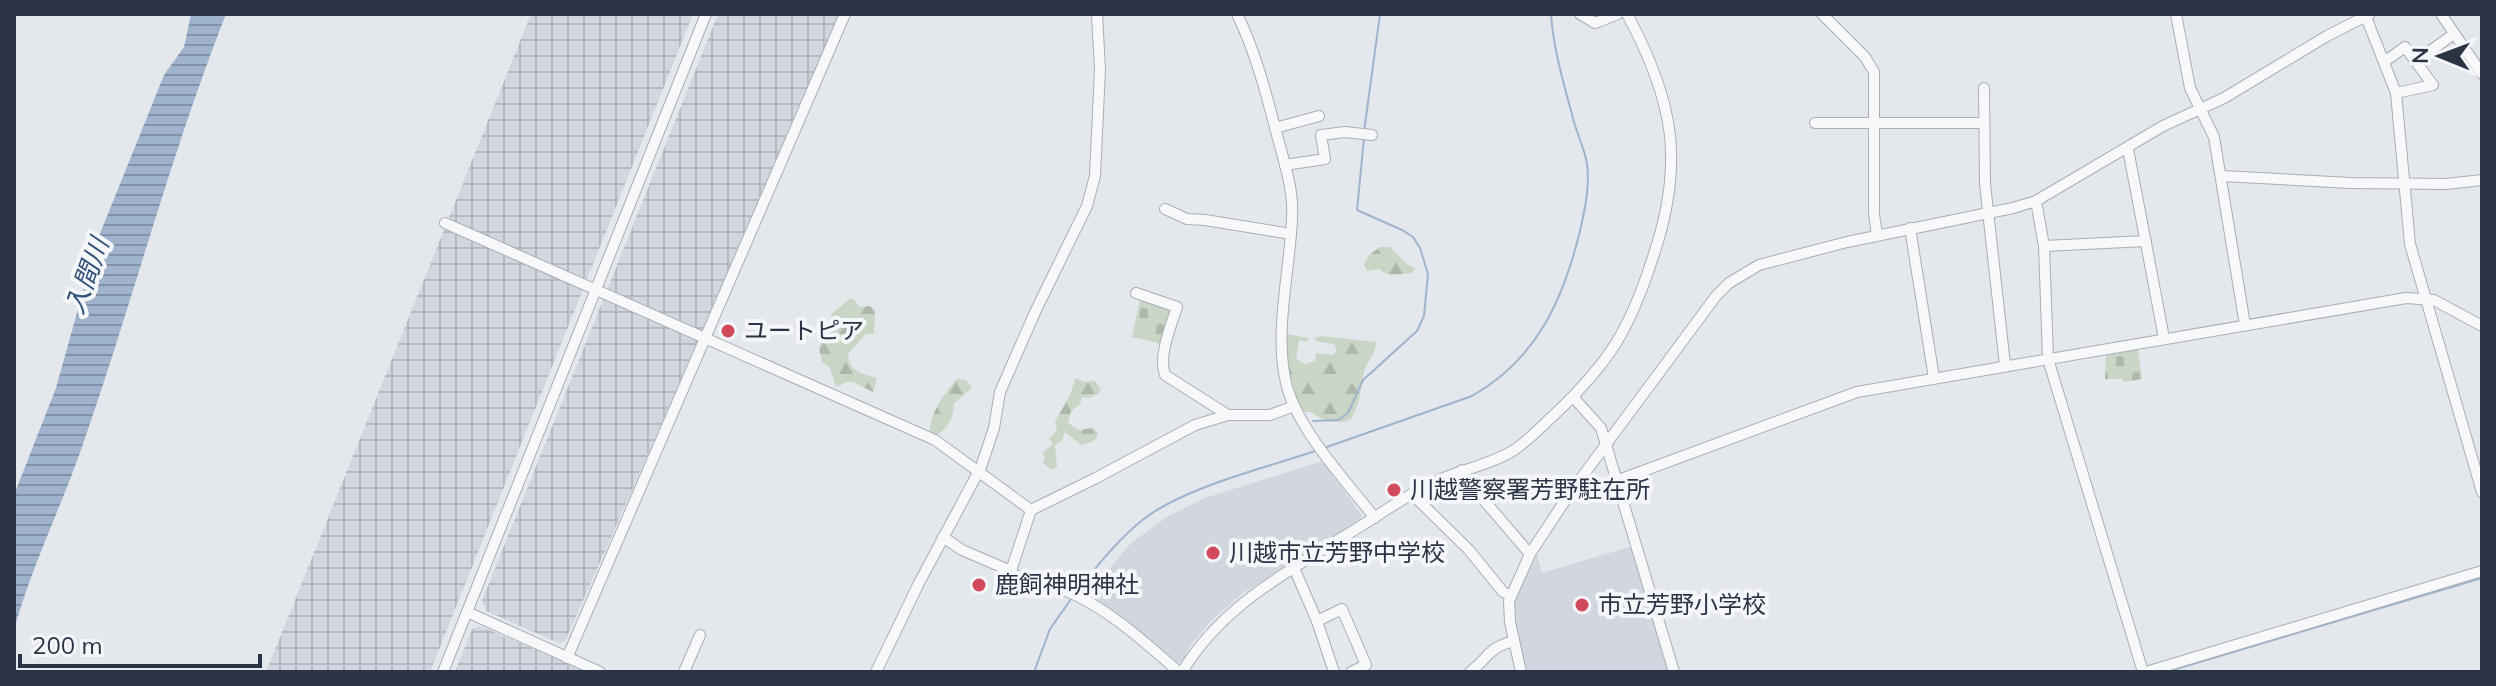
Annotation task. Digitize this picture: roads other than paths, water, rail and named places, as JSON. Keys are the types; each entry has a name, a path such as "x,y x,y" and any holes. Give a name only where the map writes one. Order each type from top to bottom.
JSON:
{"street":[{"path":"443,672 706,14"},
{"path":"567,658 845,14"},
{"path":"876,672 978,472 992,437 1000,392 1087,206 1095,181 1100,69 1097,14"},
{"path":"1237,14 1259,65 1285,165 1292,208 1285,278 1283,356 1287,388 1294,406 1318,443 1375,518"},
{"path":"1580,14 1595,23 1618,14"},
{"path":"943,537 962,550 1014,575 1058,587 1098,607 1181,672 1193,653 1243,601 1412,494 1512,451 1573,397 1601,367 1625,330 1642,292 1670,203 1672,165 1669,122 1654,67 1627,14"},
{"path":"1822,14 1869,62 1874,72 1874,214 1877,235"},
{"path":"2176,14 2190,88 2214,137 2245,325"},
{"path":"2441,14 2482,74"},
{"path":"1521,672 1510,622 1510,595 1530,554 1570,493 1716,296 1729,283 1759,265 1877,235 2036,201 2163,126 2224,98 2364,16 2396,93 2410,244 2482,492"},
{"path":"2416,61 2454,34"},
{"path":"2384,62 2405,47 2433,85 2396,93"},
{"path":"1984,88 1985,184 2005,365"},
{"path":"1275,128 1319,116"},
{"path":"1815,123 1983,123"},
{"path":"1285,165 1325,159 1321,135 1345,132 1372,135"},
{"path":"2128,149 2164,338"},
{"path":"2222,176 2403,184 2482,180"},
{"path":"2036,201 2044,246 2048,359 2144,672 2482,571"},
{"path":"1165,209 1187,219 1291,234"},
{"path":"445,223 935,440 1031,510"},
{"path":"1910,228 1934,378"},
{"path":"2044,246 2146,241"},
{"path":"1136,293 1177,307 1164,346 1162,368 1165,375 1228,415"},
{"path":"1570,493 1578,495 1618,481 1847,395 1934,378 2406,298 2434,300 2482,326"},
{"path":"1573,397 1596,420 1606,445 1674,672"},
{"path":"1011,571 1031,510 1174,434 1228,415 1259,417 1294,406"},
{"path":"1462,470 1464,477 1530,554"},
{"path":"1412,494 1469,550 1503,592 1510,595"},
{"path":"1294,568 1317,621 1334,672"},
{"path":"1317,621 1342,609 1366,665 1351,672"},
{"path":"467,612 600,672"},
{"path":"684,672 700,635"},
{"path":"1470,672 1491,649 1514,641"}],"water":[{"path":"191,14 226,14 187,121 82,447 14,630 14,495 56,388 97,241 164,75 184,47"}],"waterway":[{"path":"1364,132 1380,14"},
{"path":"1324,448 1472,396 1514,364 1544,326 1573,256 1586,198 1588,172 1560,68 1551,14"},
{"path":"1313,421 1338,420 1348,413 1363,380 1417,331 1424,316 1428,274 1420,248 1413,237 1402,230 1357,210 1364,138"},
{"path":"1077,591 1126,534 1163,507 1205,487 1318,450"},
{"path":"2166,672 2482,578"},
{"path":"1034,672 1050,629 1071,599"}],"place":[{"name":"ユートピア","path":"728,331"},
{"name":"川越警察署芳野駐在所","path":"1394,490"},
{"name":"川越市立芳野中学校","path":"1213,553"},
{"name":"鹿飼神明神社","path":"979,585"},
{"name":"市立芳野小学校","path":"1582,605"}],"water label":[{"name":"入間川","path":"87,276"}]}
